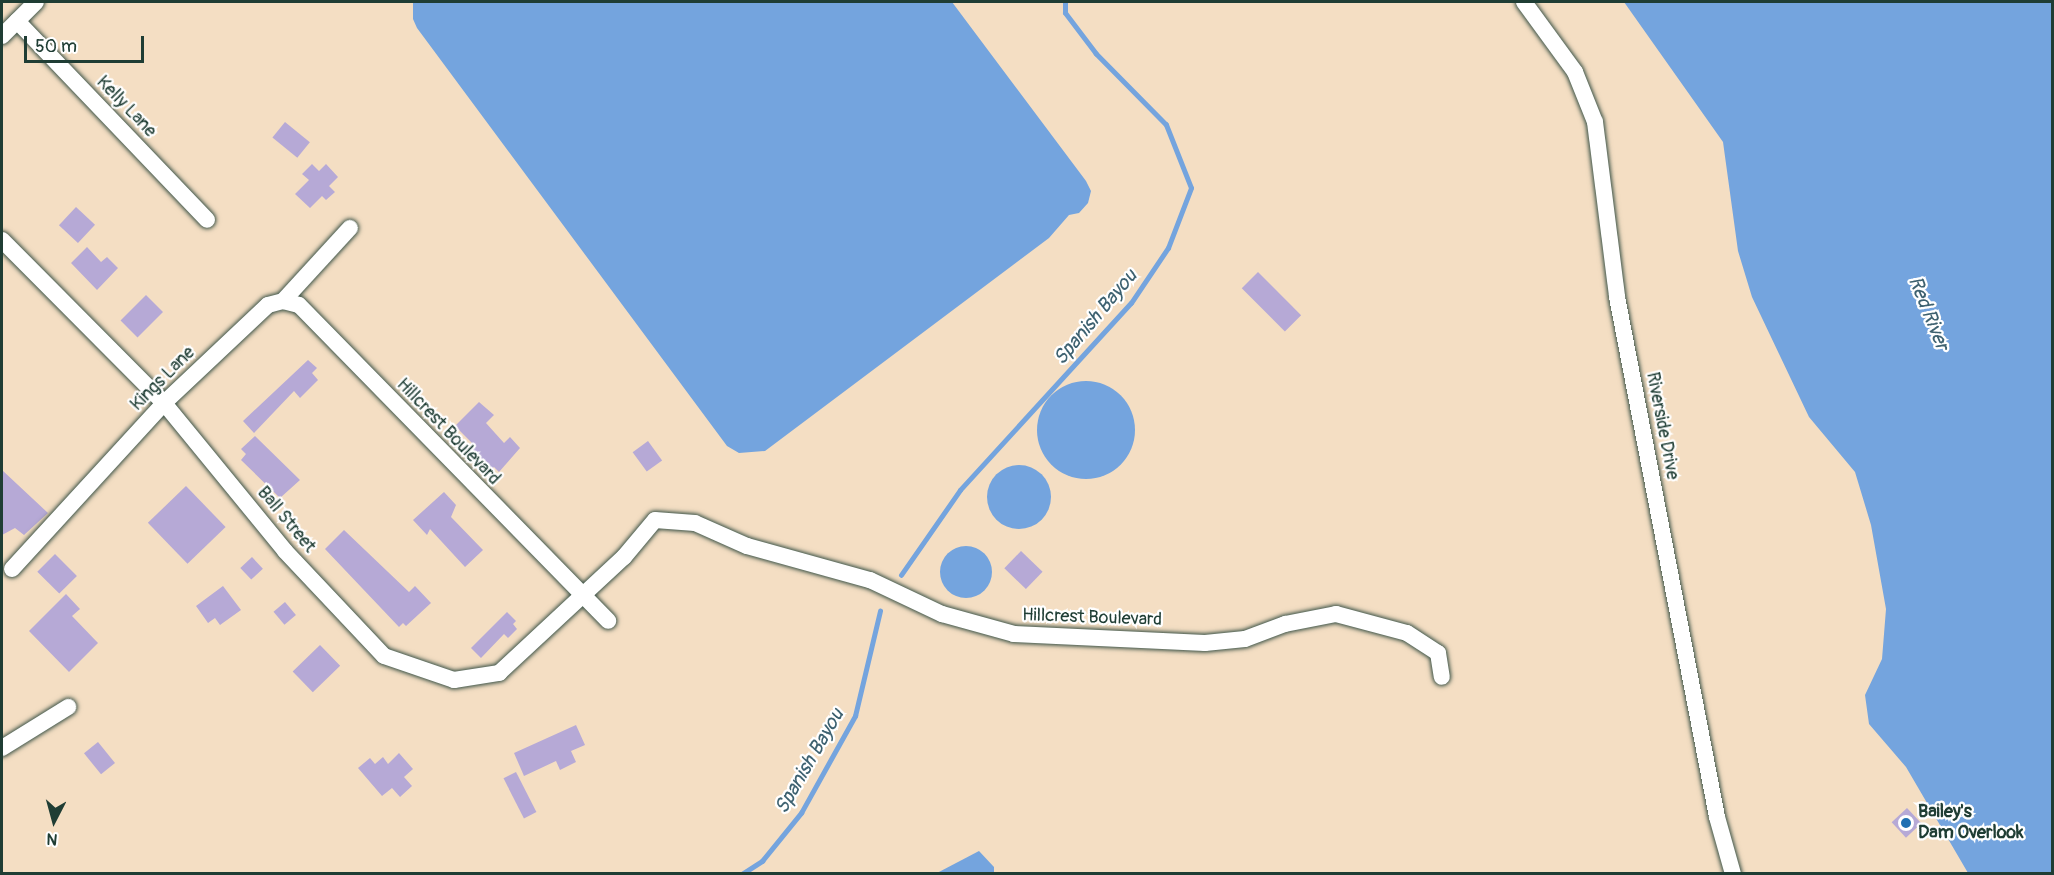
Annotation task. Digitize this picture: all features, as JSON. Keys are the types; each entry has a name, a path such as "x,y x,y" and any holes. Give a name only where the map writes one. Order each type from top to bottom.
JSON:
{"street":[{"path":"2,36 36,2"},
{"name":"Riverside Drive","path":"1524,2 1575,72 1595,122 1617,297 1717,817 1733,873"},
{"name":"Kelly Lane","path":"17,21 207,220"},
{"name":"Kings Lane","path":"12,569 164,403 268,305 283,301 350,228"},
{"name":"Ball Street","path":"2,240 164,403 285,551 384,656 453,680 499,673 581,597"},
{"name":"Hillcrest Boulevard","path":"283,301 299,306 581,597 608,621"},
{"name":"Hillcrest Boulevard","path":"581,597 624,557 656,520 694,522 747,546 870,579 942,614 1014,634 1205,643 1245,639 1286,624 1336,614 1407,633 1438,653 1442,677"},
{"path":"2,748 68,707"}],"water":[{"path":"413,2 952,2 1086,181 1091,191 1088,203 1079,213 1069,215 1049,238 765,451 739,453 727,446 417,28 413,19"},
{"name":"Red River","path":"1624,2 2052,2 2052,873 1968,873 1906,767 1869,724 1865,695 1882,659 1886,609 1871,525 1855,472 1809,417 1752,297 1738,251 1723,142"},
{"path":"1086,381 1105,385 1121,395 1131,411 1135,430 1131,449 1121,465 1105,475 1086,479 1067,475 1051,465 1041,449 1037,430 1041,411 1051,395 1067,385"},
{"path":"1019,465 1042,474 1051,497 1042,520 1019,529 996,520 987,497 996,474"},
{"path":"966,546 980,550 988,558 992,572 988,586 980,594 966,598 952,594 944,586 940,572 944,558 952,550"},
{"path":"979,851 994,867 994,873 937,873"}],"building":[{"path":"285,122 310,142 297,158 272,138"},
{"path":"312,164 319,171 326,164 338,177 329,186 335,192 326,200 322,196 310,208 295,194 309,180 302,174"},
{"path":"76,207 95,225 78,243 59,225"},
{"path":"87,247 101,262 107,257 118,268 97,290 71,263"},
{"path":"1258,272 1301,315 1285,331 1242,288"},
{"path":"146,295 163,312 138,337 121,320"},
{"path":"308,360 317,368 312,373 318,380 300,398 294,391 254,433 243,421"},
{"path":"479,402 494,415 486,423 504,443 510,437 520,448 499,472 494,467 488,472 466,449 472,443 455,426"},
{"path":"255,436 300,480 280,498 241,460 246,454 241,449"},
{"path":"648,441 662,460 647,472 633,452"},
{"path":"2,470 48,513 24,535 15,528 2,535"},
{"path":"186,486 226,527 187,564 148,523"},
{"path":"444,492 456,505 451,517 483,550 465,567 430,529 427,535 413,520"},
{"path":"344,530 409,592 415,586 431,603 406,626 403,623 399,627 325,549"},
{"path":"1021,551 1043,572 1026,589 1004,568"},
{"path":"55,554 77,576 59,594 37,572"},
{"path":"252,557 263,569 251,580 240,568"},
{"path":"223,586 241,610 220,625 215,618 208,623 196,606"},
{"path":"66,594 80,609 72,616 98,643 69,672 29,631"},
{"path":"285,602 296,615 284,625 274,612"},
{"path":"507,612 516,621 513,624 517,629 508,638 504,634 481,658 471,648"},
{"path":"320,645 340,666 313,692 293,671"},
{"path":"576,725 585,745 571,751 576,762 560,770 556,761 524,776 514,753"},
{"path":"98,742 115,763 101,774 84,753"},
{"path":"399,753 413,769 404,777 412,786 400,797 392,788 382,796 358,768 370,758 375,764 383,757 388,764"},
{"path":"516,772 536,812 524,818 504,778"},
{"name":"Bailey's Dam Overlook","path":"1907,808 1921,823 1906,838 1892,822"}],"waterway":[{"name":"Spanish Bayou","path":"901,575 960,490 1131,303 1168,248 1191,188 1166,125 1096,54 1065,13 1065,2"},
{"name":"Spanish Bayou","path":"742,874 762,861 801,813 855,716 880,611"}],"place":[{"name":"Bailey's Dam Overlook","path":"1906,823"}]}
